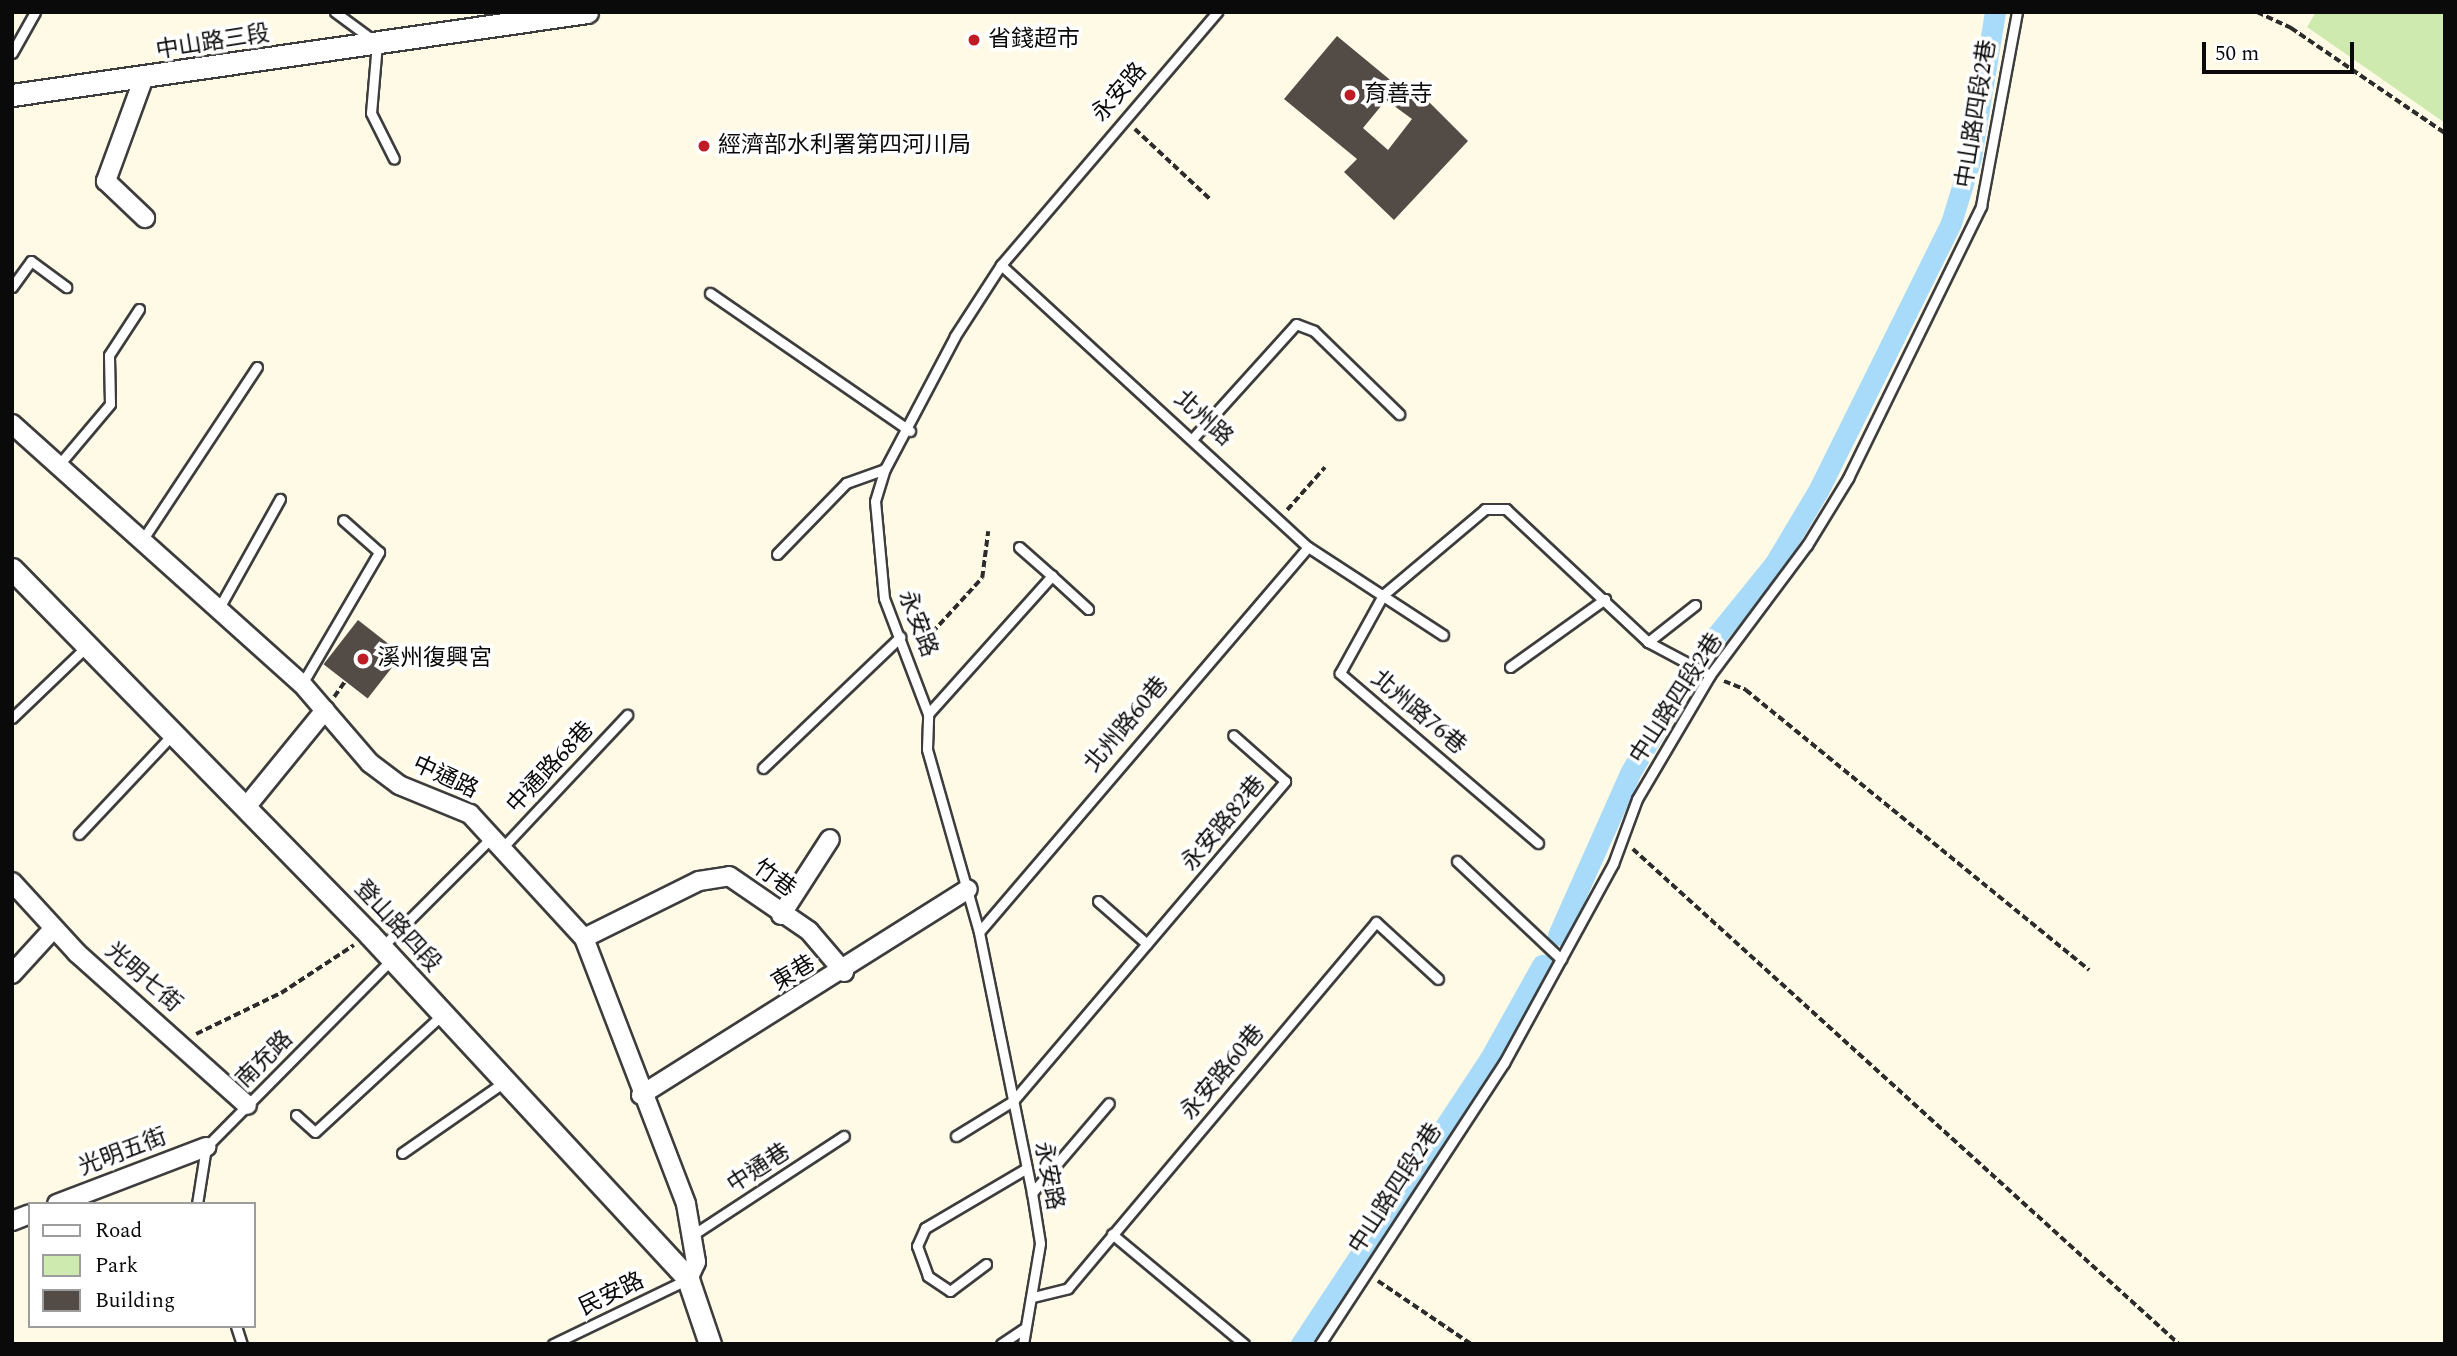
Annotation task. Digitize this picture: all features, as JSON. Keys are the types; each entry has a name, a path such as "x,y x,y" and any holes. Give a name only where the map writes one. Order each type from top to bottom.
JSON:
{"street":[{"name":"中山路三段","path":"12,95 143,80 587,12"},
{"path":"143,80 106,181 145,218"},
{"name":"中通路","path":"12,424 55,468 219,608 302,684 390,778 470,814 498,841 584,938 694,1234 696,1262 688,1279"},
{"name":"登山路四段","path":"12,569 381,947 688,1279 710,1344"},
{"path":"246,807 325,710"},
{"path":"781,915 830,839"},
{"name":"竹巷","path":"584,938 699,881 729,876 781,915 809,931 844,972"},
{"name":"光明七街","path":"12,882 54,928 247,1105"},
{"name":"東巷","path":"641,1095 844,972 968,889"},
{"path":"12,974 54,928"},
{"name":"光明五街","path":"62,1202 206,1147"}],"lane":[{"path":"12,53 35,12"},
{"path":"335,12 377,43 371,113 394,159"},
{"name":"永安路","path":"1023,1344 1023,1329 1033,1297 1040,1243 1032,1194 979,932 927,749 928,714 909,657 884,598 877,551 875,501 885,469 910,431 955,336 1001,265 1123,118 1217,12"},
{"name":"中山路四段2巷","path":"1320,1344 1364,1272 1504,1063 1710,675 1807,545 1848,478 1893,379 1949,278 1981,206 2017,12"},
{"path":"12,287 31,261 66,287"},
{"name":"北州路","path":"1001,265 1194,437 1281,517 1308,547 1443,635"},
{"path":"710,293 910,431"},
{"path":"55,468 110,404 108,355 139,309"},
{"path":"1194,437 1296,324 1314,331 1399,414"},
{"path":"141,542 257,367"},
{"path":"777,554 846,483 885,469"},
{"path":"219,608 280,499"},
{"path":"1383,595 1485,509 1496,509 1535,530 1648,642 1710,675"},
{"path":"302,684 379,552 343,520"},
{"name":"北州路60巷","path":"979,932 1308,547"},
{"path":"1019,548 1088,609"},
{"path":"928,714 1052,576"},
{"name":"北州路76巷","path":"1383,595 1340,673 1538,843"},
{"path":"1510,667 1605,599"},
{"path":"1648,642 1695,605"},
{"path":"763,768 900,638"},
{"path":"12,719 88,646"},
{"name":"中通路68巷","path":"381,947 498,841 627,715"},
{"path":"79,834 174,733"},
{"name":"永安路82巷","path":"956,1136 1013,1101 1285,781 1233,734"},
{"path":"1457,861 1561,959"},
{"path":"1098,901 1147,944"},
{"name":"永安路60巷","path":"1033,1297 1068,1287 1376,922 1438,979"},
{"name":"南充路","path":"206,1147 247,1105 381,947"},
{"path":"296,1115 315,1132 443,1014"},
{"path":"402,1153 505,1082"},
{"path":"1032,1194 1109,1103"},
{"name":"中通巷","path":"694,1234 844,1136"},
{"path":"197,1202 206,1147"},
{"path":"986,1264 950,1291 928,1276 917,1246 925,1228 1027,1168"},
{"path":"1112,1234 1244,1344"},
{"name":"民安路","path":"553,1344 688,1279"},
{"path":"1001,1344 1023,1329"}],"path":[{"path":"2257,12 2291,28 2445,133"},
{"path":"1123,118 1210,199"},
{"path":"1281,517 1325,467"},
{"path":"909,657 982,578 988,531"},
{"path":"1710,675 1746,690 2089,970"},
{"path":"336,694 345,681"},
{"path":"1621,839 2179,1344"},
{"path":"179,1042 381,947"},
{"path":"1364,1272 1471,1344"}],"green space":[{"path":"2316,12 2445,12 2445,123 2307,27"}],"building":[{"path":"1337,36 1412,98 1419,92 1468,141 1394,220 1344,172 1357,159 1284,99","holes":["1386,100 1412,119 1388,150 1363,128"]},
{"name":"溪州復興宮","path":"358,620 402,654 368,699 324,664"}],"waterway":[{"path":"1703,652 1775,563 1818,491 1951,223 1971,157 1995,12"},
{"path":"1558,935 1630,773 1684,681"},
{"path":"1301,1344 1489,1060 1542,965"}],"place":[{"name":"省錢超市","path":"974,40"},
{"name":"育善寺","path":"1350,95"},
{"name":"經濟部水利署第四河川局","path":"704,146"},
{"name":"溪州復興宮","path":"363,659"}]}
